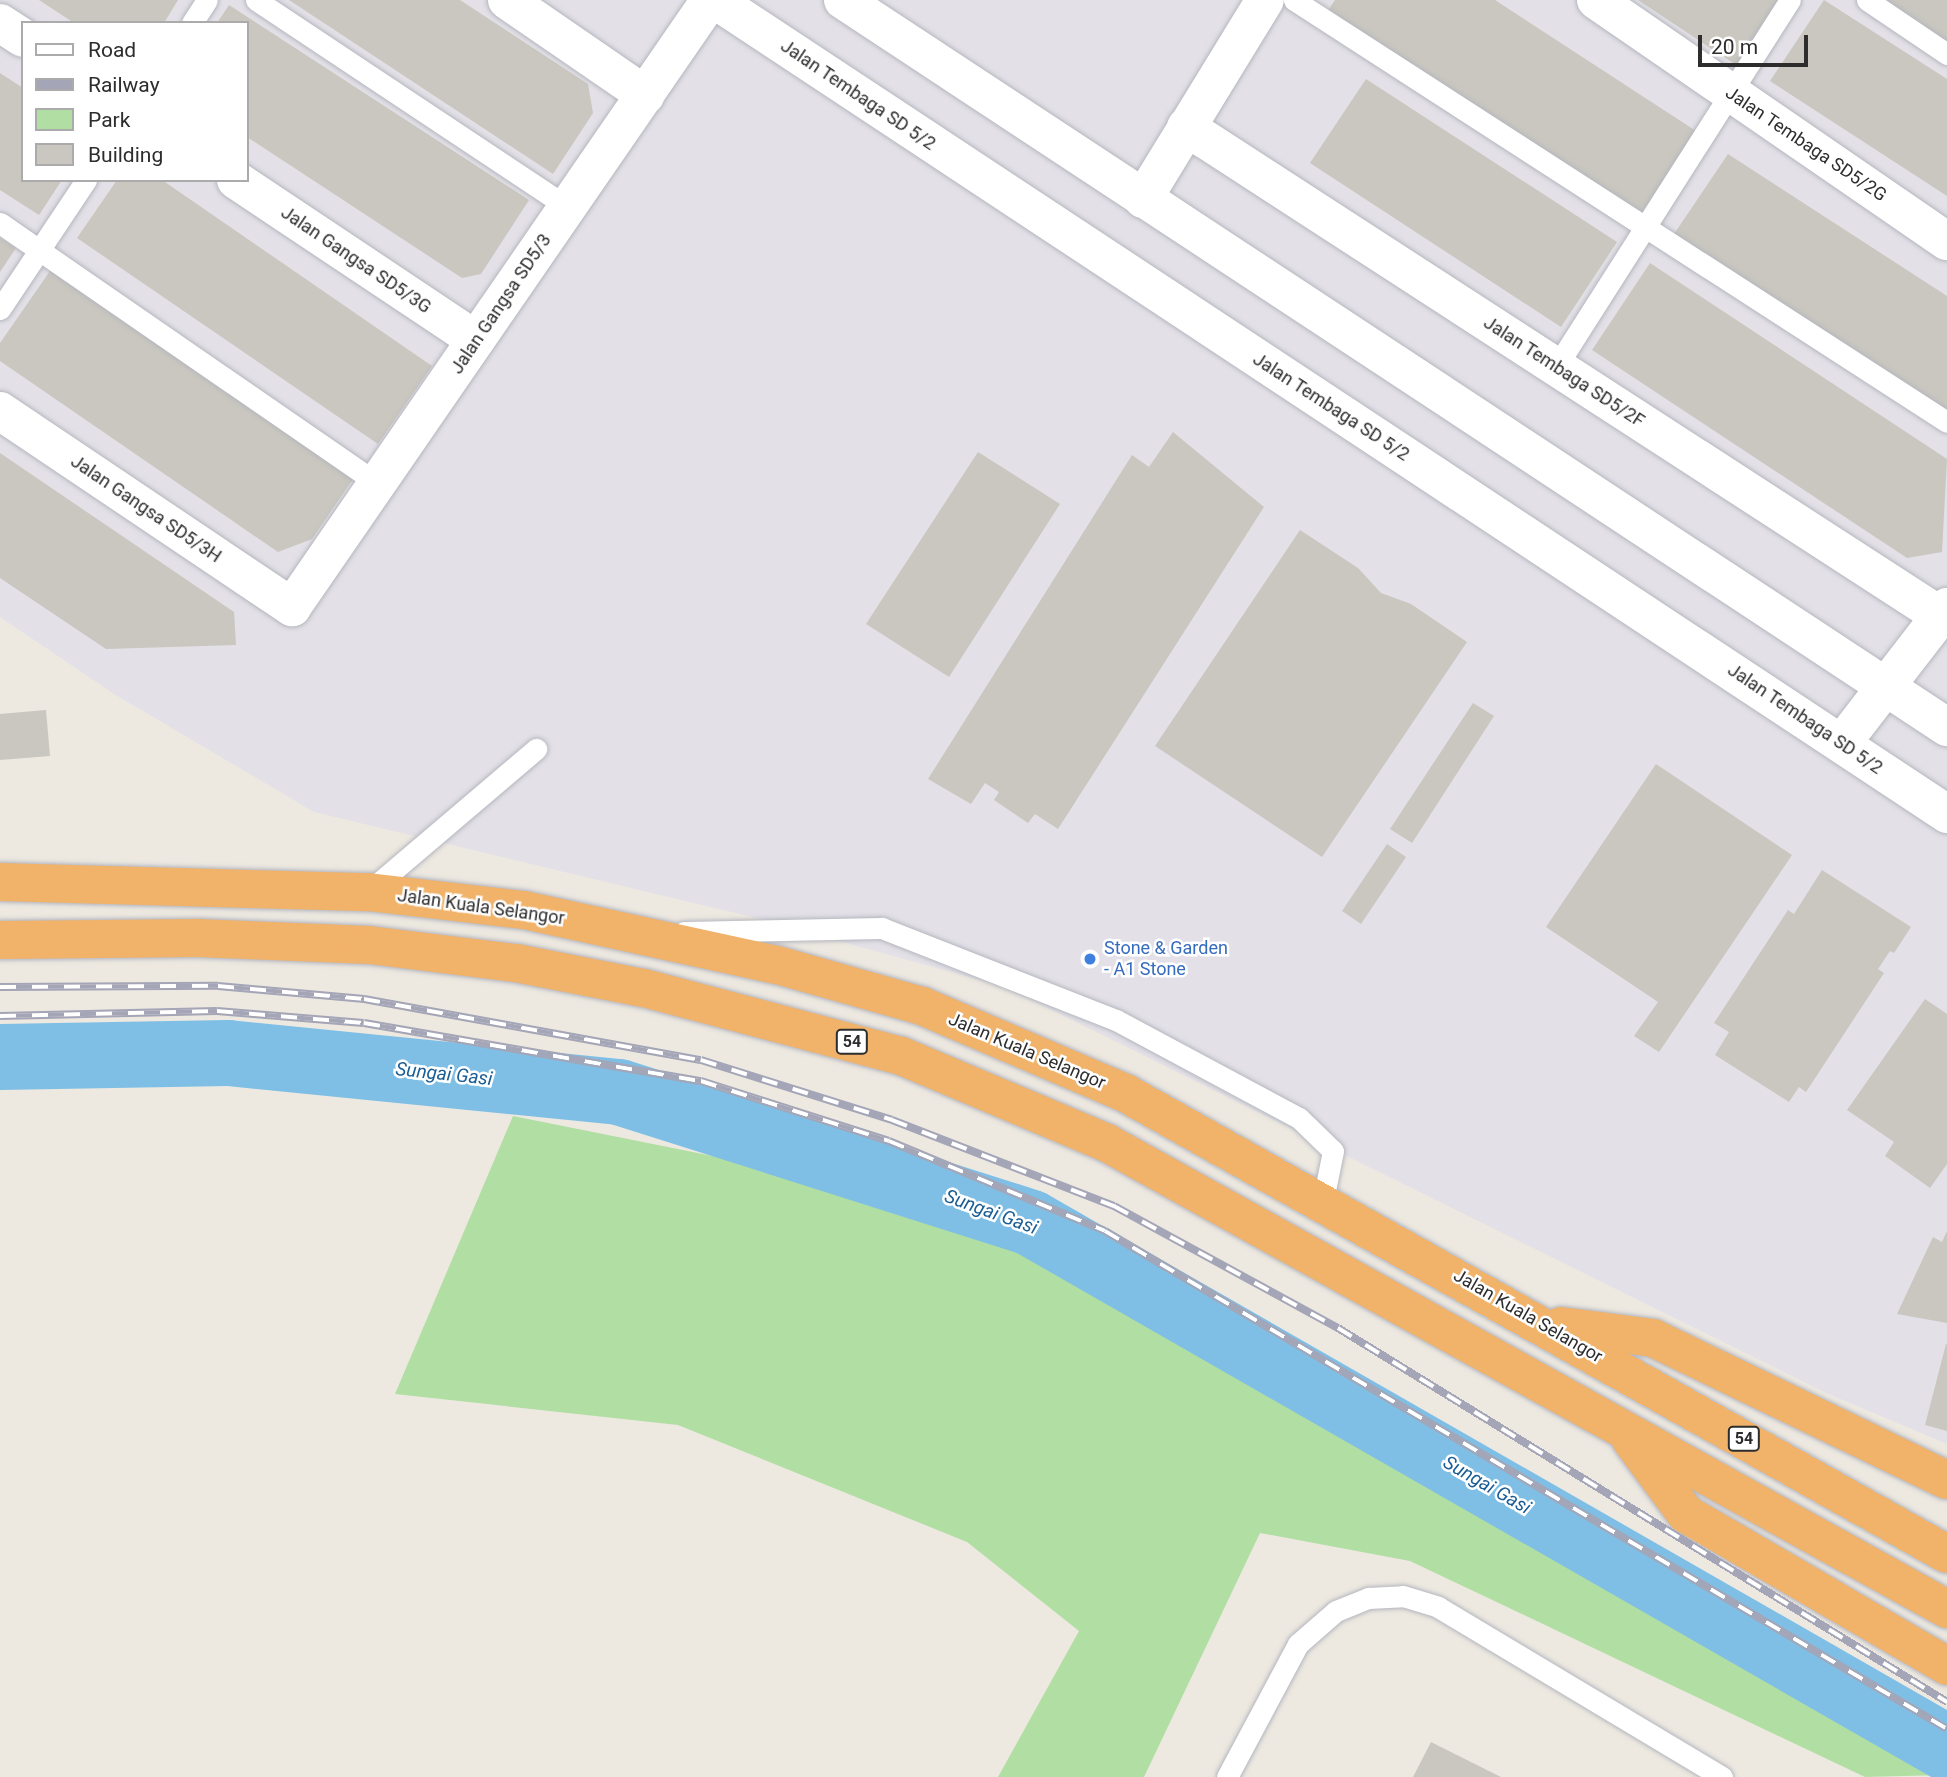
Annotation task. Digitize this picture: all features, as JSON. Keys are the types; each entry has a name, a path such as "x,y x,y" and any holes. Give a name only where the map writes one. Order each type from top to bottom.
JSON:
{"highway":[{"name":"Jalan Kuala Selangor","path":"0,882 368,892 524,910 644,933 922,1006 1127,1094 1323,1200 1947,1555"},
{"name":"54","path":"0,940 276,941 516,963 644,988 901,1055 1107,1143 1947,1609"},
{"path":"1541,1323 1653,1338 1947,1480"},
{"path":"1621,1427 1686,1514 1947,1666"}],"street":[{"path":"508,0 645,95"},
{"name":"Jalan Gangsa SD5/3","path":"292,607 712,0"},
{"name":"Jalan Tembaga SD 5/2","path":"712,0 1947,814"},
{"path":"843,0 1947,727"},
{"path":"1143,199 1265,0"},
{"name":"Jalan Tembaga SD5/2G","path":"1596,0 1947,241"},
{"path":"0,23 21,37"},
{"name":"Jalan Tembaga SD5/2F","path":"1186,127 1556,367 1944,612"},
{"name":"Jalan Gangsa SD5/3G","path":"239,182 476,340"},
{"name":"Jalan Gangsa SD5/3H","path":"0,411 292,607"},
{"path":"1842,743 1944,612"}],"lane":[{"path":"193,21 207,0"},
{"path":"256,0 568,207"},
{"path":"1294,0 1947,422"},
{"path":"1556,367 1790,0"},
{"path":"1867,0 1947,54"},
{"path":"0,309 85,182"},
{"path":"0,223 378,484"},
{"path":"368,892 536,750"},
{"path":"644,933 882,928 1116,1020 1299,1118 1333,1151 1323,1200"},
{"path":"1227,1777 1298,1644 1336,1611 1368,1598 1403,1596 1438,1607 1722,1777"}],"shaded area":[{"path":"0,0 1947,0 1947,1444 1826,1393 1005,987 756,918 314,812 114,694 0,617"}],"green space":[{"path":"513,1116 887,1191 1041,1255 1942,1775 1865,1777 1410,1561 1260,1533 1144,1777 998,1777 1079,1631 967,1542 678,1425 395,1394"}],"building":[{"path":"39,0 178,0 165,21 71,21"},
{"path":"289,0 460,0 588,84 593,113 553,174"},
{"path":"1335,0 1495,0 1696,131 1639,217 1327,12"},
{"path":"1638,0 1780,0 1736,65"},
{"path":"1824,0 1947,79 1947,196 1770,81"},
{"path":"1885,0 1947,0 1947,42"},
{"path":"229,5 529,200 481,274 462,278 248,138 248,21 218,21"},
{"path":"0,73 21,87 21,182 61,182 39,215 0,190"},
{"path":"1366,79 1617,242 1561,327 1310,163"},
{"path":"1728,154 1947,296 1947,421 1670,240"},
{"path":"116,182 165,182 432,366 378,444 77,238"},
{"path":"0,238 16,248 0,272"},
{"path":"1650,263 1947,459 1942,552 1907,558 1592,350"},
{"path":"50,271 353,479 312,539 278,552 0,361 0,343"},
{"path":"1173,432 1264,507 1058,829 1035,814 1028,823 994,800 999,792 985,783 971,804 928,779 1132,455 1149,467"},
{"path":"978,452 1060,504 949,677 866,624"},
{"path":"0,453 234,612 236,645 106,649 0,578"},
{"path":"1300,530 1358,568 1381,593 1411,604 1467,642 1322,857 1155,746"},
{"path":"1473,703 1494,716 1412,843 1390,829"},
{"path":"46,710 50,756 0,760 0,714"},
{"path":"1656,764 1792,855 1659,1052 1634,1036 1658,1002 1546,927"},
{"path":"1387,844 1406,857 1361,924 1342,911"},
{"path":"1822,870 1911,927 1894,953 1890,951 1878,969 1884,973 1806,1092 1799,1087 1789,1102 1715,1055 1729,1032 1714,1023 1788,910 1794,914"},
{"path":"1925,999 1947,1014 1947,1164 1930,1188 1885,1156 1894,1142 1847,1110"},
{"path":"1947,1231 1947,1323 1897,1314 1933,1237 1942,1242"},
{"path":"1947,1344 1947,1431 1925,1425"},
{"path":"1431,1742 1501,1777 1413,1777"}],"waterway":[{"name":"Sungai Gasi","path":"0,1057 228,1053 619,1092 1031,1223 1947,1748"}],"railway":[{"path":"0,987 218,986 364,999 701,1060 892,1120 1114,1206 1338,1328 1947,1702"},
{"path":"0,1016 217,1011 364,1023 701,1081 889,1141 1105,1231 1947,1729"}],"place":[{"name":"Stone & Garden - A1 Stone","path":"1090,959"}]}
